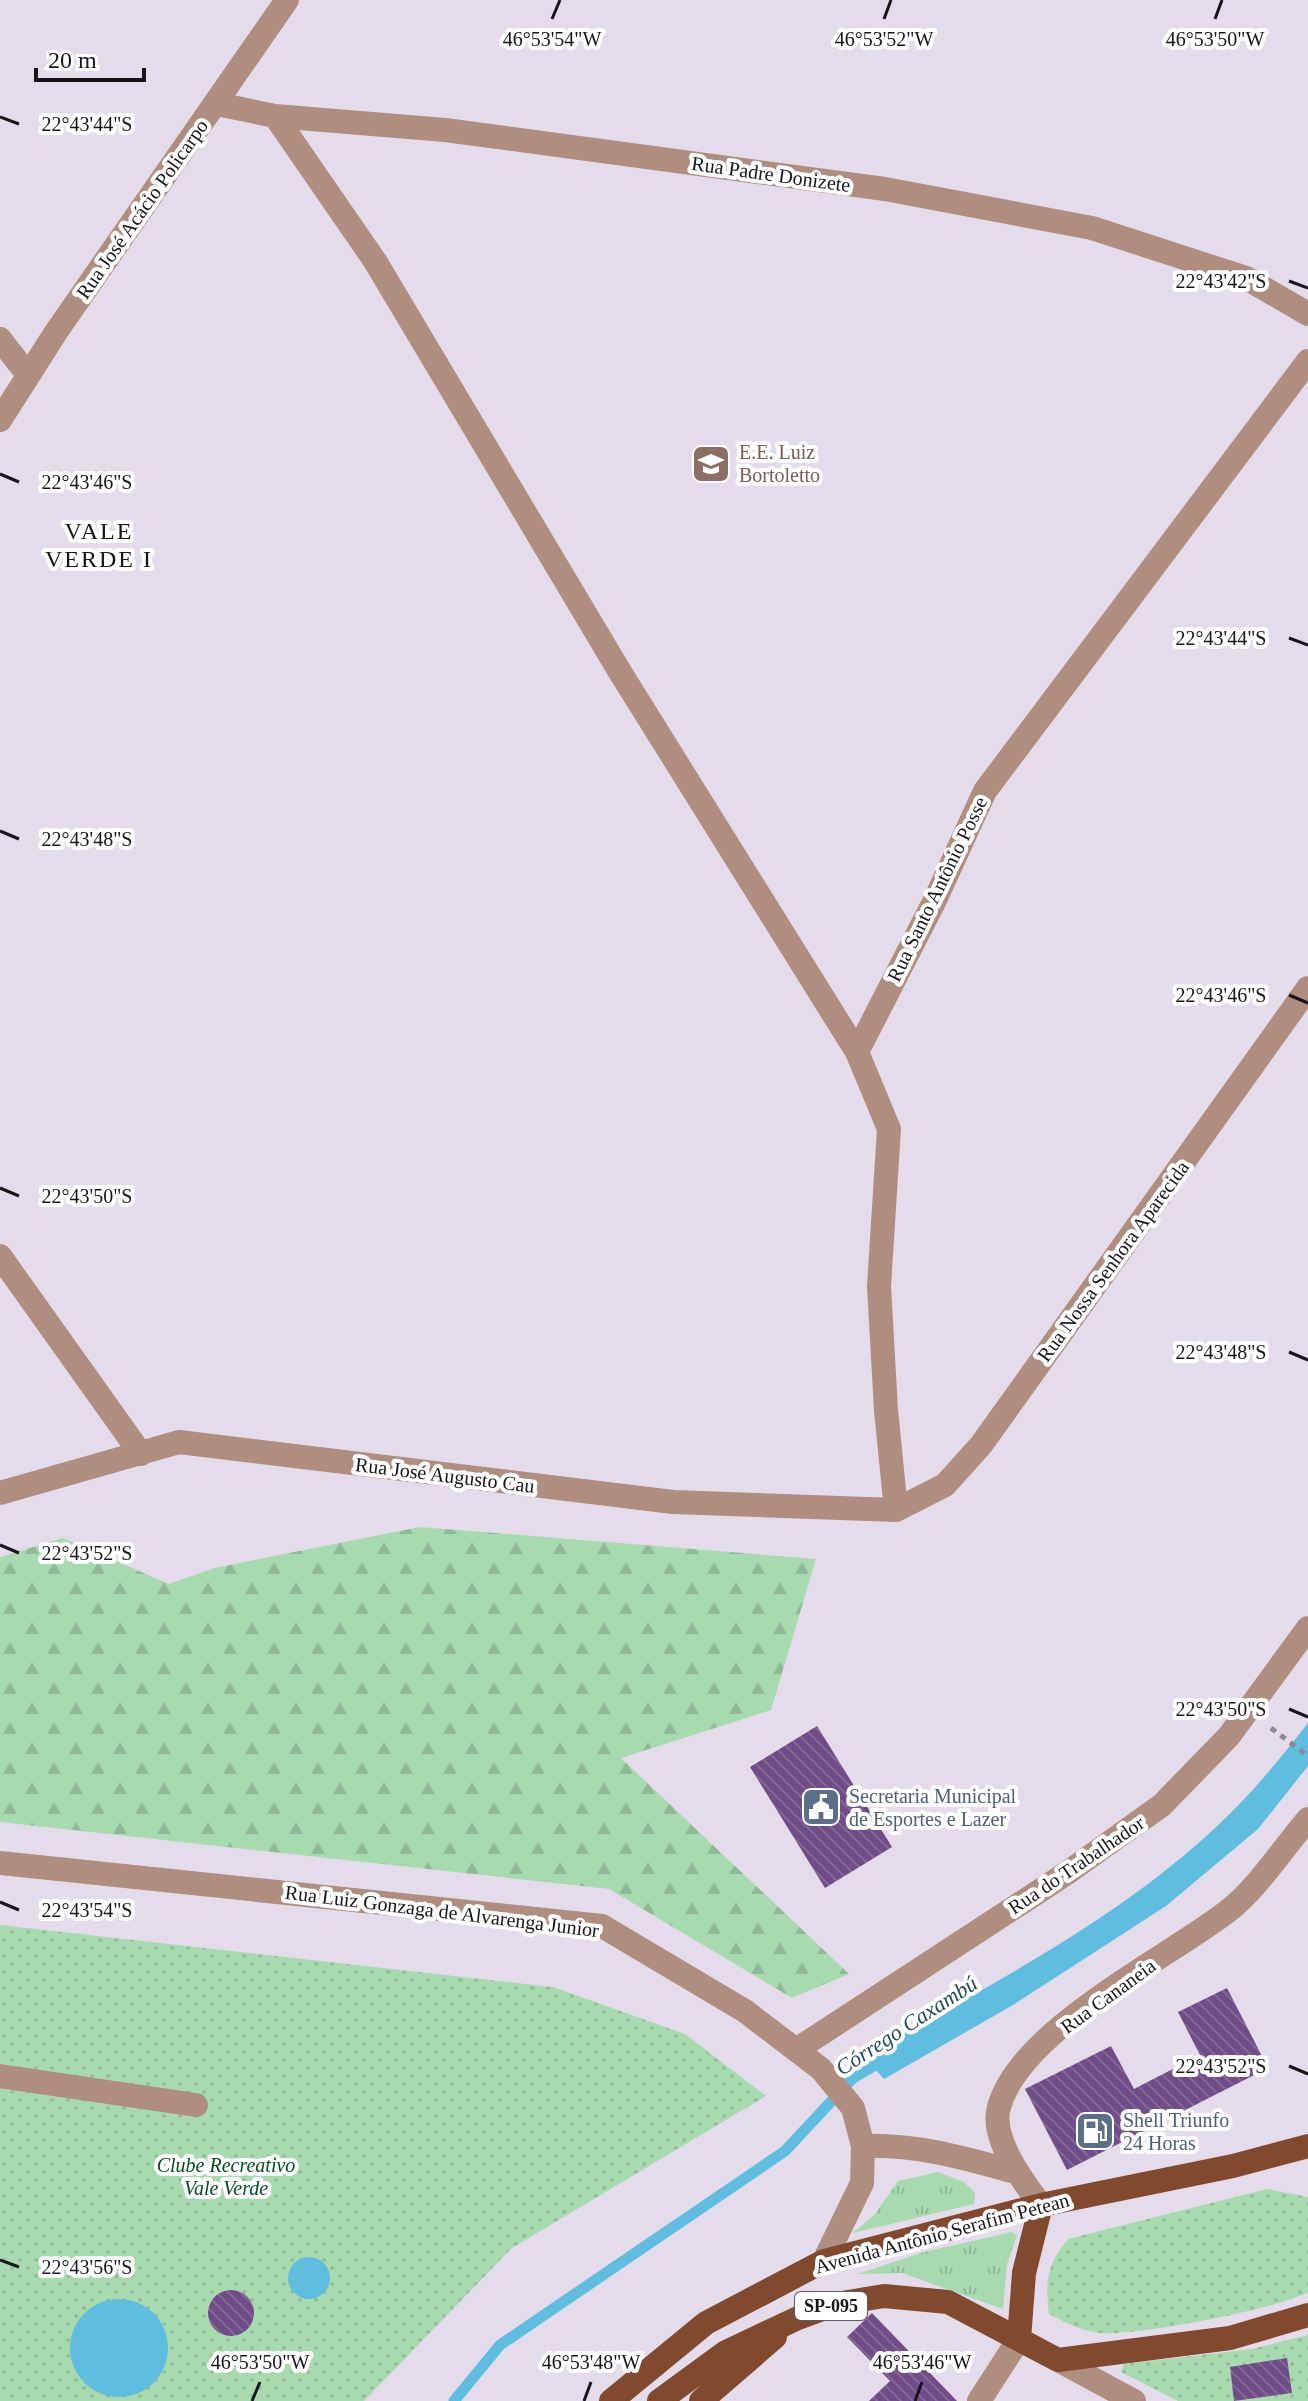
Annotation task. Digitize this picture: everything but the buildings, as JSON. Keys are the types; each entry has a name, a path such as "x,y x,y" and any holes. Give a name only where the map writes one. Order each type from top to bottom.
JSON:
{"main road":[{"name":"Avenida Antônio Serafim Petean","path":"611,2401 706,2323 824,2261 1041,2205 1306,2148"},
{"path":"1019,2339 1024,2273 1041,2205"},
{"name":"Avenida Antônio Serafim Petean","path":"659,2401 726,2352 836,2304 884,2296 948,2302 1019,2339"},
{"path":"1058,2360 1230,2338 1308,2315"},
{"path":"701,2401 798,2318"},
{"name":"SP-095","path":"1019,2339 1058,2360"}],"street":[{"name":"Rua José Acácio Policarpo","path":"0,420 287,0"},
{"name":"Rua Padre Donizete","path":"217,104 275,116 445,130 885,189 1092,228 1246,278 1308,314"},
{"path":"275,116 375,261 620,672 857,1052 889,1129 879,1286 886,1410 896,1510"},
{"path":"0,339 28,375"},
{"name":"Rua Santo Antônio Posse","path":"857,1052 935,900 985,791 1308,361"},
{"name":"Rua Nossa Senhora Aparecida","path":"896,1510 945,1485 981,1445 1308,988"},
{"path":"0,1256 141,1454"},
{"name":"Rua José Augusto Cau","path":"0,1493 179,1442 673,1502 896,1510"},
{"name":"Rua do Trabalhador","path":"796,2050 1067,1873 1162,1805 1229,1736 1308,1628"},
{"name":"Rua Cananeia","path":"1041,2205 1015,2172 1001,2133 998,2108 1018,2068 1075,2016 1231,1910 1308,1819"},
{"name":"Rua Luiz Gonzaga de Alvarenga Junior","path":"0,1863 602,1926 745,2011 821,2069 853,2108 863,2146 862,2183 824,2261"},
{"path":"0,2076 196,2105"},
{"path":"863,2146 894,2145 946,2153 1015,2172"},
{"path":"979,2401 1019,2339"},
{"path":"1058,2360 1134,2401"}],"path":[{"path":"1264,1723 1306,1754"}],"green space":[{"path":"420,1527 816,1559 771,1710 621,1758 849,1974 792,1998 609,1889 0,1822 0,1557 63,1538 169,1584 214,1568"},
{"name":"Clube Recreativo Vale Verde","path":"0,1925 553,1987 685,2034 766,2096 512,2248 364,2401 0,2401"},
{"path":"938,2172 964,2182 975,2193 974,2204 853,2233 875,2214 898,2181"},
{"path":"1267,2189 1308,2197 1308,2292 1239,2313 1118,2333 1087,2330 1049,2314 1049,2274 1068,2239"},
{"path":"1012,2232 1017,2236 1007,2264 1003,2309 902,2273 857,2274 924,2252"},
{"path":"1308,2335 1308,2401 1178,2401 1121,2372 1124,2364 1252,2349"}],"water":[{"path":"1308,1723 1308,1766 1258,1829 1166,1906 1013,2005 884,2079 862,2055 1046,1952 1091,1924 1177,1862 1228,1816"},
{"path":"309,2257 324,2263 330,2278 324,2293 309,2299 294,2293 288,2278 294,2263"},
{"path":"119,2299 138,2303 153,2314 164,2329 168,2348 164,2367 153,2382 138,2393 119,2397 100,2393 85,2382 74,2367 70,2348 74,2329 85,2314 100,2303"}],"waterway":[{"name":"Córrego Caxambú","path":"454,2401 500,2345 785,2151 853,2078 882,2061"}],"place":[{"name":"E.E. Luiz Bortoletto","path":"711,464"},
{"name":"Secretaria Municipal de Esportes e Lazer","path":"821,1807"},
{"name":"Shell Triunfo 24 Horas","path":"1095,2131"}],"district":[{"name":"VALE VERDE I","path":"99,545"}]}
